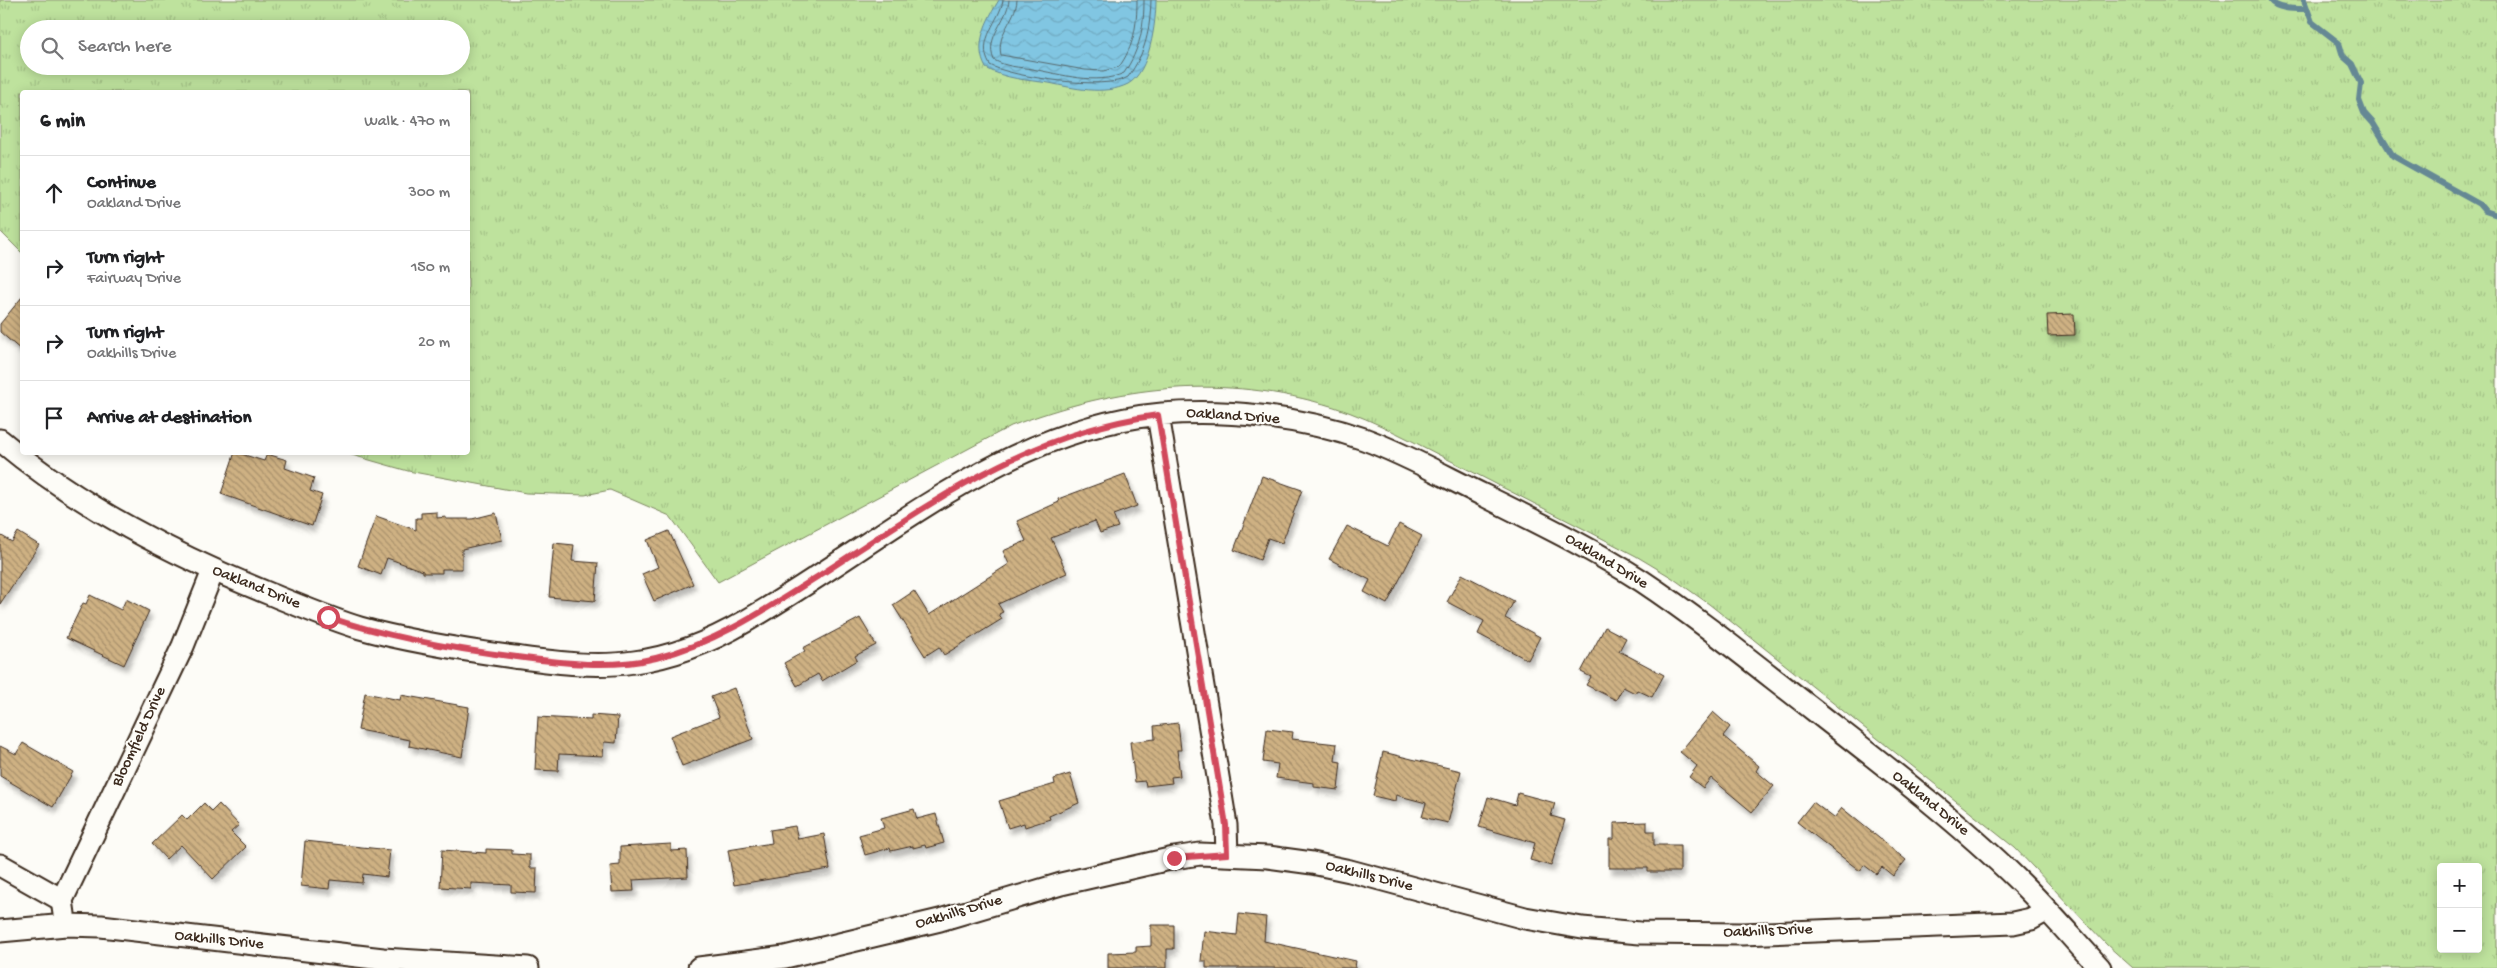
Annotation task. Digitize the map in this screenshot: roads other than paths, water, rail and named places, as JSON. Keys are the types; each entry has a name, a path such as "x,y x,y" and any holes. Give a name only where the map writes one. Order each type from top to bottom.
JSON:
{"street":[{"name":"Oakland Drive","path":"21,455 86,502 146,537 213,571 361,628 419,641 543,660 604,664 638,662 683,650 744,623 911,516 1019,454 1103,425 1158,415 1196,413 1277,419 1360,438 1405,456 1587,548 1643,582 1746,657 1936,808 2005,869 2047,910 2100,968"},
{"path":"1158,415 1226,825 1227,854"},
{"name":"Oakland Drive","path":"0,440 20,454"},
{"name":"Bloomfield Drive","path":"62,900 179,654 213,571"},
{"name":"Oakhills Drive","path":"698,968 785,957 940,920 1061,884 1174,858 1227,854 1268,857 1350,871 1524,918 1582,928 1640,933 1742,934 2013,923 2031,919 2047,910"},
{"path":"0,865 62,900 66,925"},
{"name":"Oakhills Drive","path":"0,931 66,925 101,926 383,959 528,968"}],"water":[{"path":"999,0 1156,0 1155,21 1147,58 1136,78 1119,88 1109,90 1078,89 993,72 986,68 982,59 981,42 986,24"}],"waterway":[{"path":"2270,0 2277,6 2307,9"},
{"path":"2304,0 2312,22 2339,43 2343,56 2352,64 2361,83 2359,100 2364,113 2373,123 2393,156 2479,204 2485,211 2497,215"}]}
